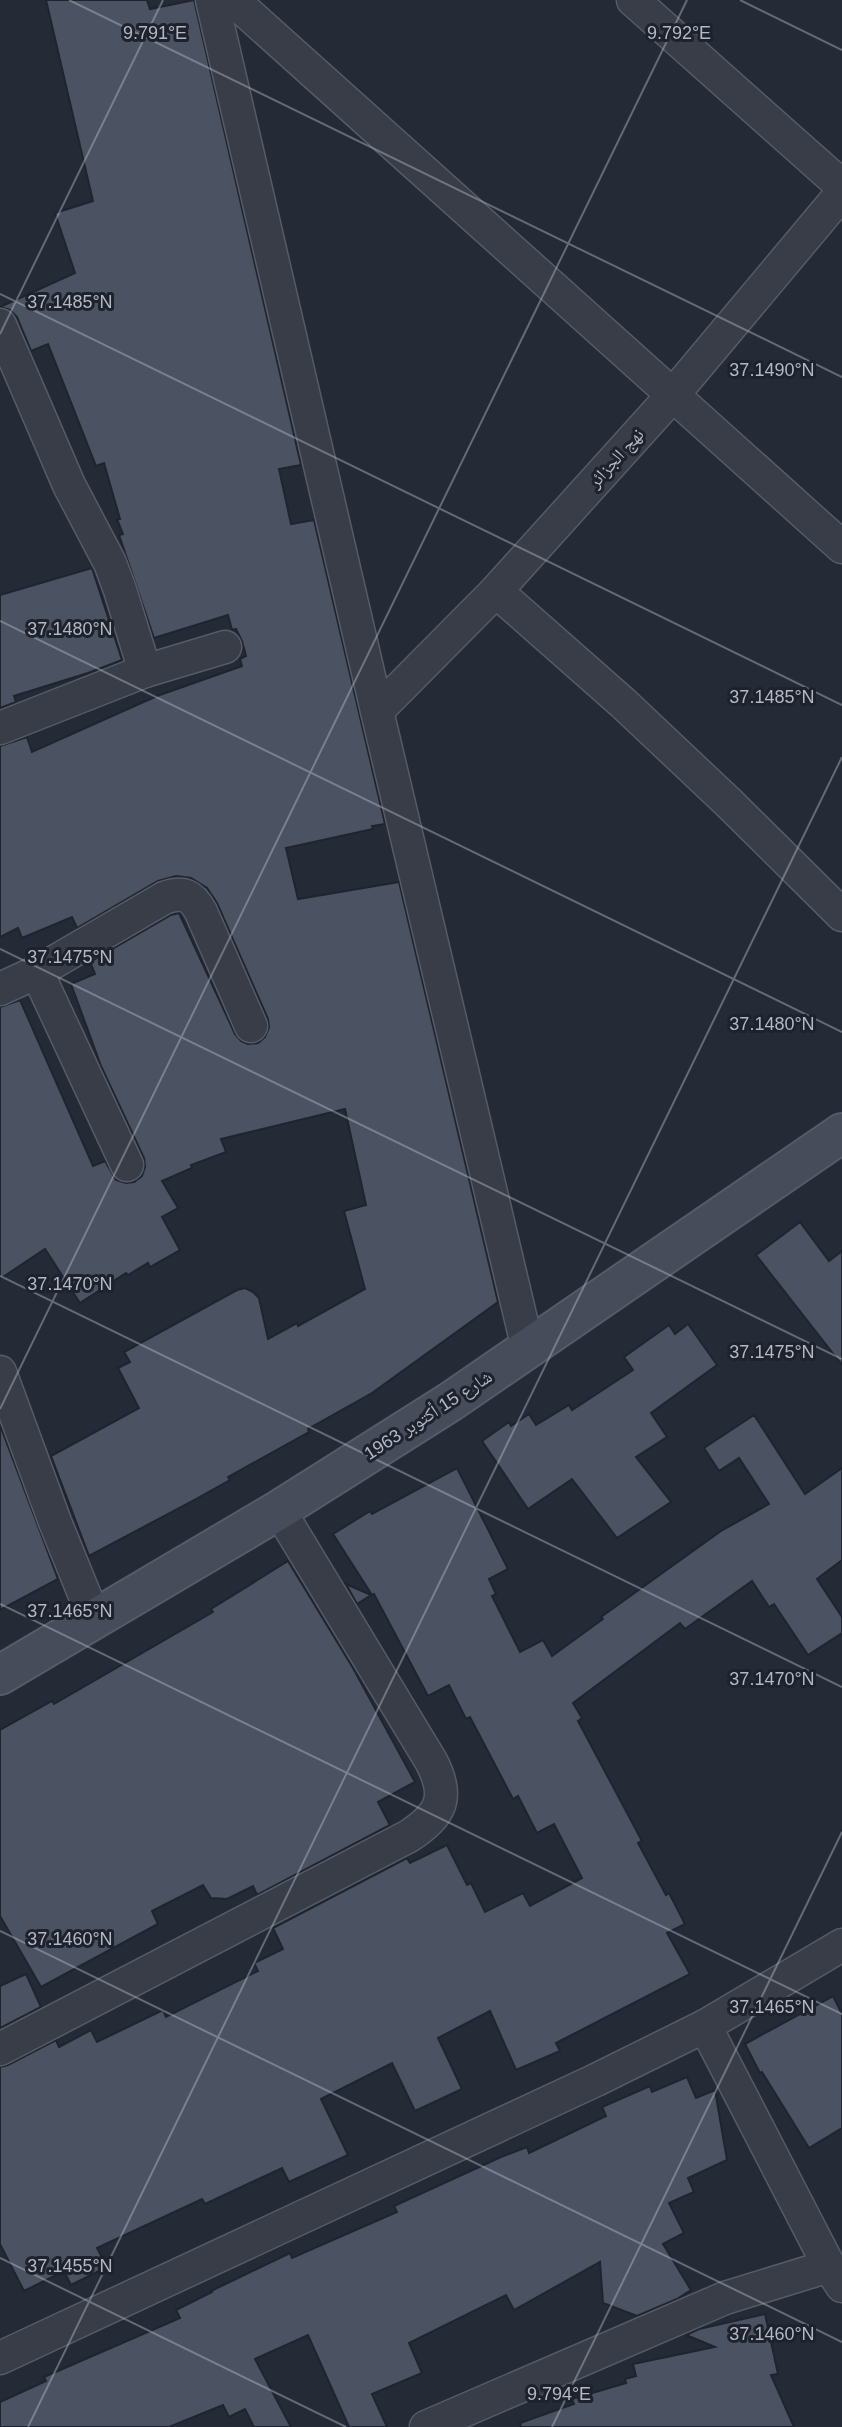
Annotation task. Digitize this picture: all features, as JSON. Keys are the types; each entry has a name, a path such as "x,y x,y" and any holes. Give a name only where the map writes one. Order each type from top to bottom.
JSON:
{"street":[{"path":"212,0 528,1349"},
{"path":"233,0 842,547"},
{"path":"633,0 842,186"},
{"name":"نهج الجزائر","path":"377,712 496,591 672,396 842,193"},
{"path":"0,325 69,485 110,563 145,671"},
{"path":"496,591 633,712 842,915"},
{"path":"0,728 145,671 225,647"},
{"path":"0,989 37,972 164,898 186,895 192,898 201,912 251,1026"},
{"path":"37,972 127,1165"},
{"name":"شارع 15 أكتوبر 1963","path":"0,1675 279,1510 450,1402 842,1133"},
{"path":"1,1375 94,1619"},
{"path":"0,2049 409,1836 427,1824 439,1809 442,1793 439,1776 431,1760 279,1510"},
{"path":"0,2358 705,2026 842,1945"},
{"path":"426,2427 725,2298 835,2276 705,2026"}],"building":[{"path":"46,0 147,0 150,9 194,0 301,465 279,469 291,524 314,520 385,824 286,848 298,899 399,882 498,1302 372,1393 228,1477 230,1480 89,1556 51,1456 139,1408 118,1368 130,1362 124,1352 237,1290 245,1288 259,1298 268,1339 297,1323 298,1326 365,1289 344,1211 366,1205 345,1109 221,1139 226,1152 191,1165 192,1168 162,1181 178,1208 162,1217 180,1250 150,1267 148,1263 128,1275 126,1273 80,1303 45,1249 0,1279 0,1007 20,1000 93,1166 105,1161 116,1180 126,1183 134,1182 142,1176 144,1158 101,1066 71,984 95,974 90,962 171,915 179,913 235,1034 248,1044 258,1043 265,1037 269,1027 268,1019 217,903 207,888 191,878 176,876 158,881 77,928 72,917 22,938 18,928 0,937 0,746 27,737 32,752 157,696 242,666 240,659 246,656 236,629 232,630 228,615 154,638 119,535 123,534 117,519 120,519 104,463 96,466 48,344 31,351 17,317 10,310 0,307 75,273 55,213 93,201"},
{"path":"92,568 122,660 14,696 16,702 0,708 0,595"},
{"path":"800,1222 829,1261 842,1251 842,1365 756,1255"},
{"path":"688,1324 717,1365 651,1413 667,1437 636,1457 671,1502 617,1538 572,1479 528,1509 482,1441 509,1422 511,1426 529,1414 536,1425 569,1405 572,1410 633,1370 624,1357 669,1325 675,1334"},
{"path":"754,1415 805,1494 842,1468 842,1560 817,1579 842,1617 842,1633 808,1655 774,1604 769,1607 752,1581 685,1629 680,1623 573,1703 582,1718 578,1721 642,1841 638,1843 685,1924 667,1933 690,1974 556,2043 560,2051 516,2070 490,2011 438,2038 462,2089 415,2111 392,2063 321,2099 348,2155 289,2182 282,2168 205,2204 202,2199 97,2248 107,2267 71,2285 64,2271 24,2291 0,2244 0,2067 56,2040 59,2047 91,2030 97,2042 163,2010 166,2017 258,1971 254,1963 283,1949 273,1928 407,1858 410,1863 447,1845 467,1885 471,1883 485,1912 523,1893 530,1906 582,1878 554,1824 537,1833 518,1796 513,1799 470,1717 466,1719 449,1685 428,1696 374,1594 372,1595 333,1534 370,1511 372,1514 457,1468 508,1569 489,1579 496,1594 492,1596 520,1652 543,1640 552,1656 603,1619 601,1617 721,1531 769,1504 739,1458 719,1471 704,1448"},
{"path":"0,1425 58,1579 0,1610"},
{"path":"288,1561 353,1668 415,1782 378,1802 390,1825 257,1895 253,1886 227,1899 211,1898 203,1885 152,1911 158,1924 41,1987 0,1916 0,1730 52,1701 54,1704 213,1612 211,1609"},
{"path":"346,1584 371,1595 357,1604"},
{"path":"26,1974 41,2007 0,2028 0,1986"},
{"path":"833,1996 842,2014 842,2128 809,2148 762,2072 760,2073 745,2044"},
{"path":"687,2077 696,2098 715,2090 727,2160 688,2178 694,2192 669,2203 684,2233 663,2244 691,2290 677,2299 637,2316 603,2303 600,2262 514,2310 506,2295 409,2343 422,2373 372,2394 387,2427 349,2427 308,2335 255,2359 291,2427 254,2427 245,2409 229,2417 223,2405 169,2427 0,2427 0,2402 46,2381 44,2377 180,2318 176,2310 211,2291 290,2253 292,2258 397,2212 394,2206 501,2157 527,2147 529,2153 606,2116 602,2107 650,2086 652,2092"},
{"path":"765,2314 778,2374 771,2375 794,2427 521,2427 520,2423 574,2404 572,2399 626,2383 625,2379 636,2376 633,2364 715,2347 686,2335 699,2329"}]}
